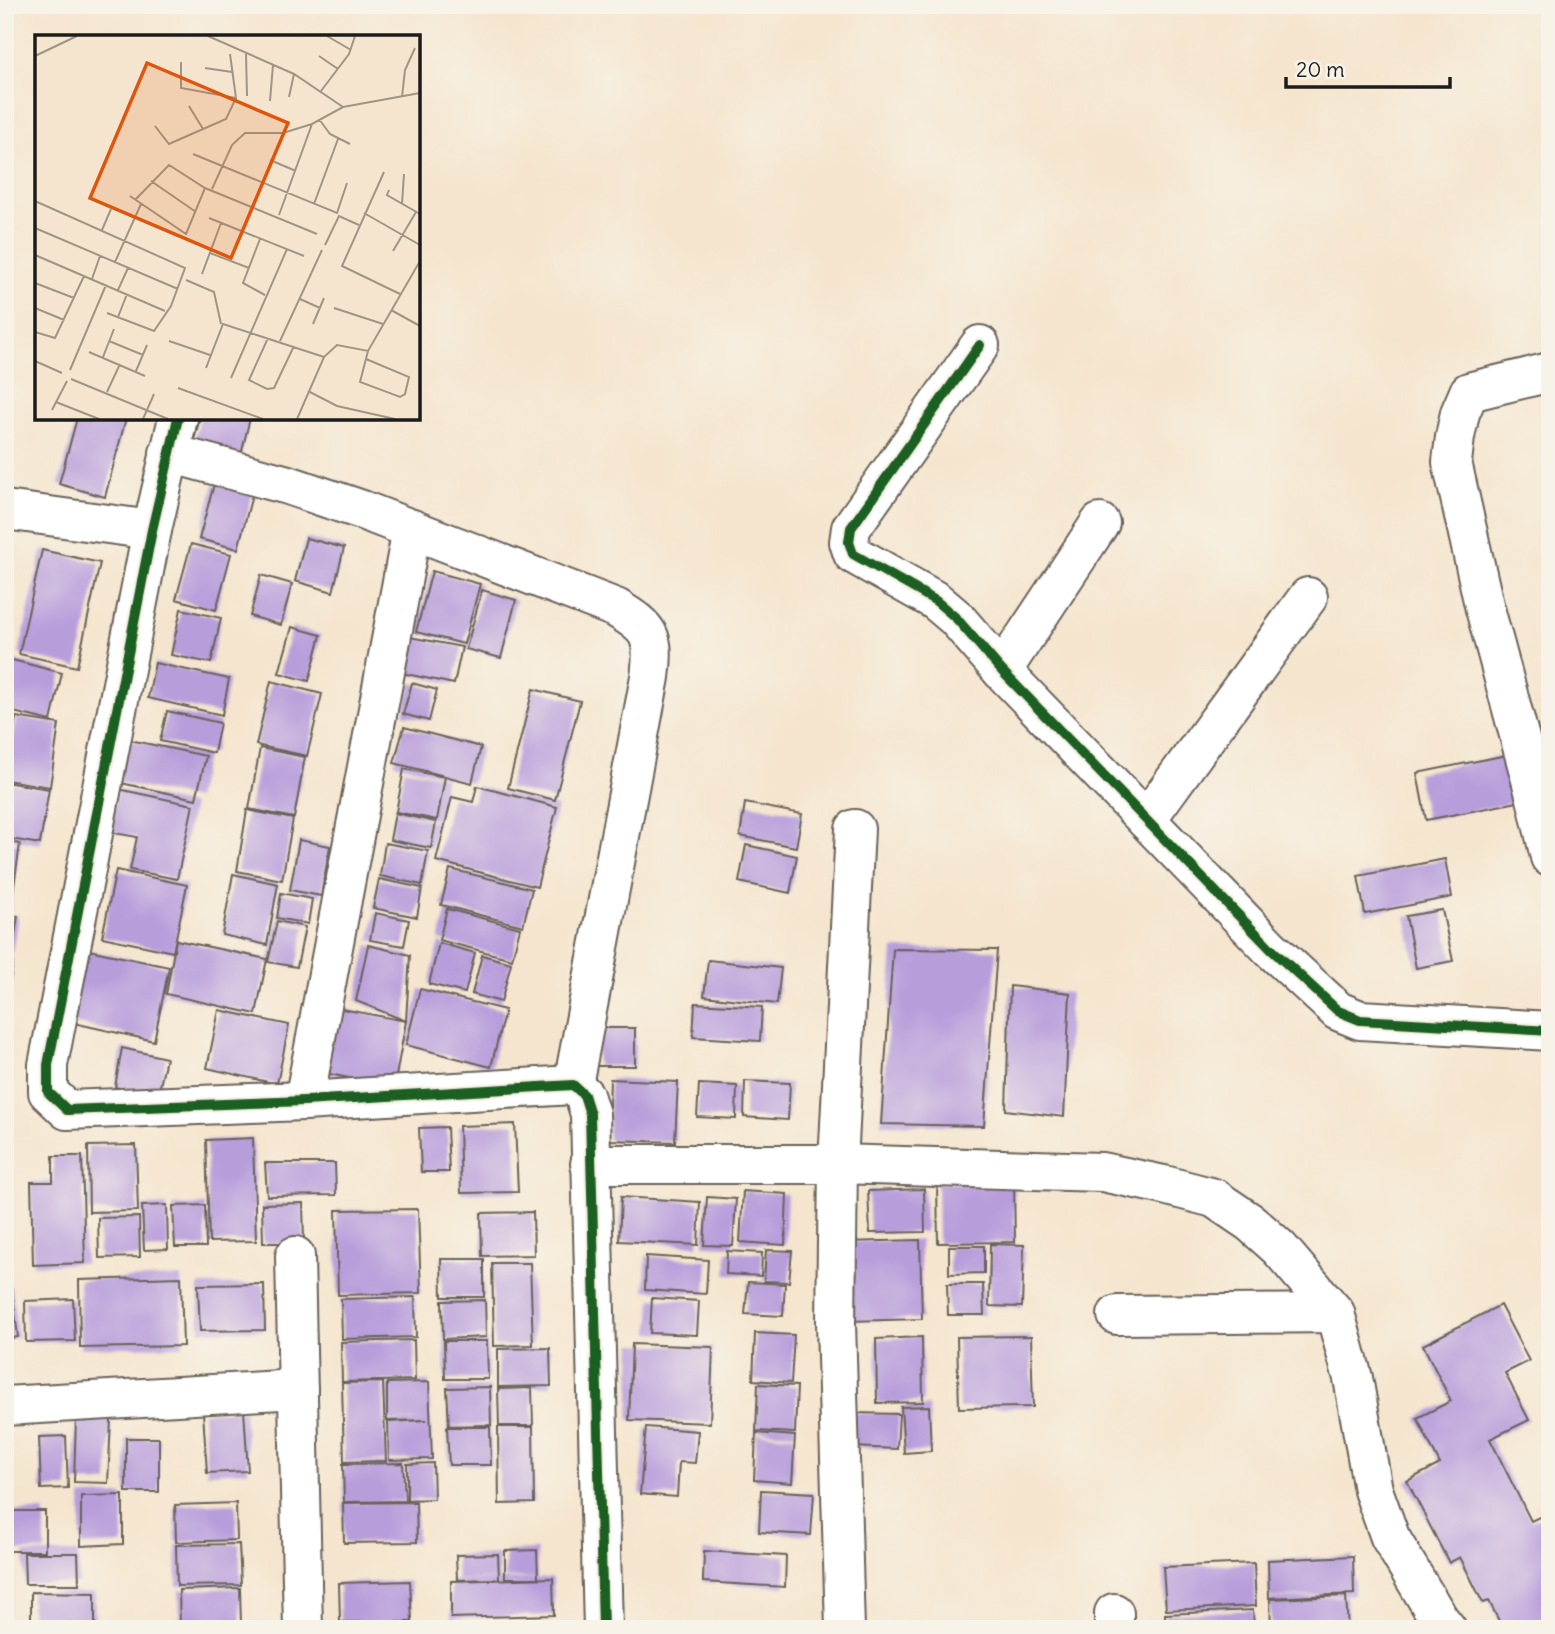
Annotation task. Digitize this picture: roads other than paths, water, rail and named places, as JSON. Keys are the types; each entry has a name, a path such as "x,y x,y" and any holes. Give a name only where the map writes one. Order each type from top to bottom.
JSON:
{"street":[{"path":"980,345 850,528 849,542 853,554 936,601 956,618 1002,671 1271,949 1338,1011 1360,1020 1550,1031"},
{"path":"1550,372 1469,392 1460,412 1452,462 1484,605 1550,857"},
{"path":"573,1085 650,677 651,644 646,630 637,620 616,608 412,529 288,485 173,436 152,530 48,1065 48,1092 68,1110 304,1101 573,1085 584,1095 590,1114 603,1629"},
{"path":"5,510 152,530"},
{"path":"1002,671 1100,523"},
{"path":"304,1101 412,529"},
{"path":"1146,820 1308,597"},
{"path":"845,1629 836,1323 838,1164 855,828"},
{"path":"590,1164 838,1164 1102,1172 1214,1198 1251,1223 1279,1248 1335,1313 1353,1378 1373,1490 1390,1537 1447,1629"},
{"path":"295,1256 303,1629"},
{"path":"1117,1315 1335,1313"},
{"path":"5,1406 298,1390"}]}
